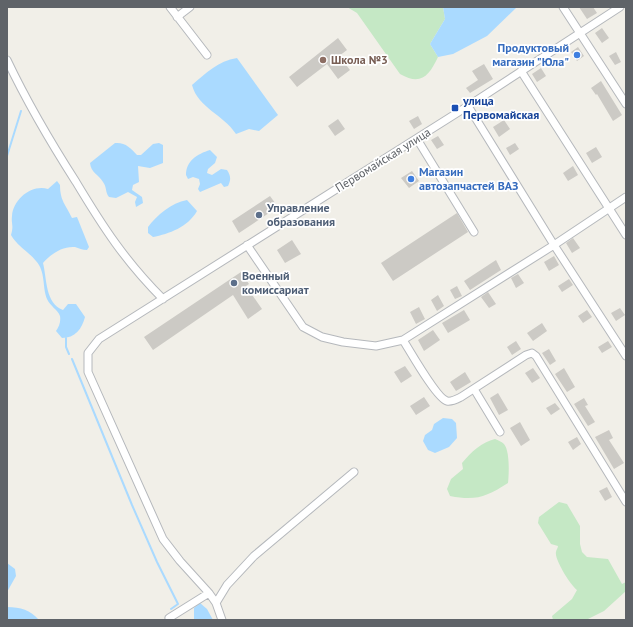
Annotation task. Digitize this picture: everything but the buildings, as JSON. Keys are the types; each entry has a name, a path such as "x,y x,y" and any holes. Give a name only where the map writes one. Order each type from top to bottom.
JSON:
{"street":[{"path":"170,7 207,54"},
{"path":"177,17 190,7"},
{"path":"563,7 626,104"},
{"name":"Первомайская улица","path":"209,593 180,561 163,539 88,372 88,353 99,339 417,139 620,7"},
{"path":"7,60 59,155 110,238 141,276 163,299"},
{"path":"521,71 626,235"},
{"path":"468,106 554,245 626,356"},
{"path":"417,139 474,232"},
{"path":"247,246 303,326 322,337 343,342 376,346 403,340 554,245 626,197"},
{"path":"403,340 441,398 453,401 526,355 532,353 536,356 626,502"},
{"path":"474,389 500,432"},
{"path":"216,603 226,584 254,556 354,472"},
{"path":"170,620 169,618 209,593 216,603 222,620"}],"green space":[{"path":"347,7 443,7 445,19 430,44 438,57 428,74 419,79 414,79 400,74 357,13"},
{"path":"495,439 500,441 506,447 509,469 508,483 487,495 480,497 467,498 450,496 447,489 451,479 463,469 462,463 477,448 490,440"},
{"path":"559,502 567,504 580,526 580,544 582,552 587,557 608,559 622,584 626,582 626,591 604,611 586,620 553,620 552,616 572,599 577,590 574,588 560,566 556,555 558,546 551,544 538,523 539,517"}],"water":[{"path":"443,7 517,7 487,36 453,54 438,57 430,44 445,19"},
{"path":"237,58 278,115 259,131 249,129 236,134 231,127 200,100 192,85 218,65"},
{"path":"115,143 125,145 137,155 141,155 153,144 159,143 163,145 163,163 150,168 138,166 139,182 133,185 132,190 142,197 143,203 136,207 135,202 137,197 128,192 116,198 109,197 104,184 93,171 90,163"},
{"path":"210,150 217,157 215,163 208,169 207,173 212,175 221,169 227,170 230,176 230,182 228,186 224,187 221,183 200,192 198,189 200,184 199,179 193,177 188,179 186,170 193,159"},
{"path":"57,181 60,185 64,203 72,218 77,217 89,247 87,250 75,247 61,249 43,263 48,290 53,302 57,307 63,310 68,304 76,304 85,317 80,329 74,335 67,338 62,338 56,331 60,324 60,316 47,299 43,275 39,265 11,235 13,210 24,194 36,189 48,189"},
{"path":"187,200 197,211 189,221 178,229 165,234 153,237 148,233 148,227 160,214 175,204"},
{"path":"443,418 452,419 456,423 457,438 449,447 435,453 428,450 423,441 425,435 432,430 434,424"},
{"path":"7,563 15,569 16,576 7,592"},
{"path":"200,603 207,609 213,620 194,620 194,608"},
{"path":"7,607 25,610 39,620 7,620"}],"waterway":[{"path":"7,156 21,111"},
{"path":"66,338 66,347 69,354"},
{"path":"72,359 132,505 157,562 178,604 171,609"}],"place":[{"name":"Продуктовый магазин \"Юла\"","path":"577,55"},
{"name":"Школа №3","path":"323,60"},
{"name":"улица Первомайская","path":"455,108"},
{"name":"Магазин автозапчастей ВАЗ","path":"411,179"},
{"name":"Управление образования","path":"259,215"},
{"name":"Военный комиссариат","path":"234,283"}]}
